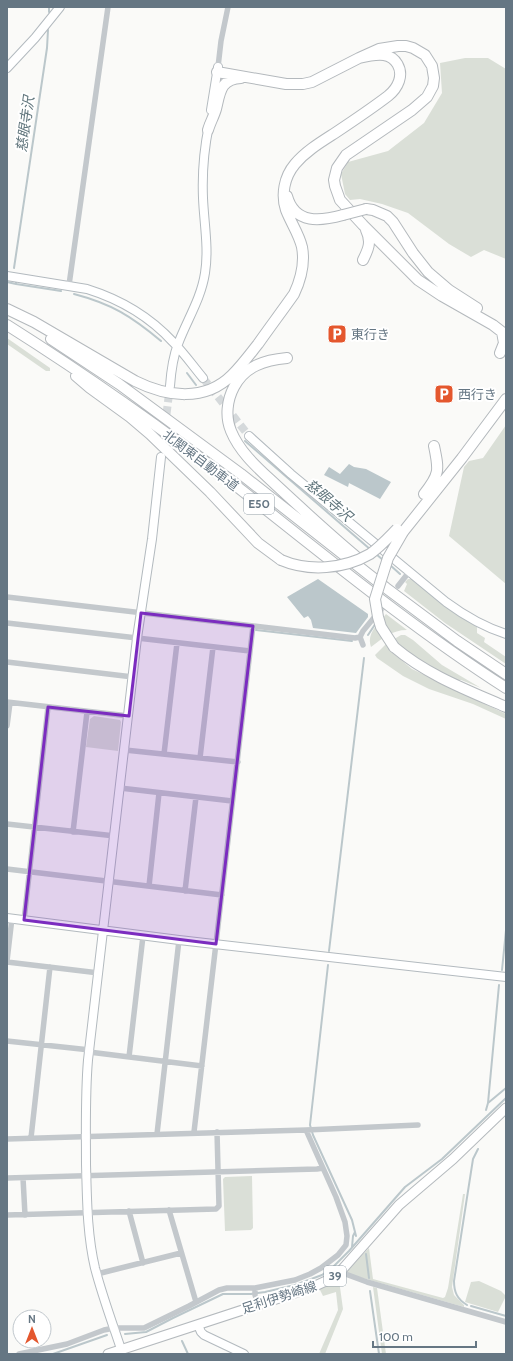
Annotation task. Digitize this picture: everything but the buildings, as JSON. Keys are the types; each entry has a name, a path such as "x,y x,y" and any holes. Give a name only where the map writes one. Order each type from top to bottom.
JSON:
{"highway":[{"path":"218,70 249,78 286,84 303,84 319,79 359,58 389,47 398,46 413,48 420,51 429,60 432,66 434,78 430,92 421,103 346,155 337,168 334,180 337,193 340,200 363,225 418,280 442,296 498,328 502,332 504,343 500,353"},
{"path":"7,310 34,322 135,381 153,389 183,395 204,392 224,382 242,365 299,285 303,263 303,253 286,210 284,190 286,180 293,166 308,151 388,96 397,86 400,74 399,68 390,57 379,54 359,58"},
{"path":"208,130 216,109 218,97 224,85 236,78 249,78"},
{"path":"286,180 288,198 292,206 301,216 316,220 324,220 366,209 381,212 390,219 420,263 438,281 462,299 506,326"},
{"path":"363,225 369,236 370,242 363,260"},
{"name":"北関東自動車道","path":"7,310 81,358 177,427 241,474 386,588 506,674"},
{"name":"北関東自動車道","path":"7,325 87,377 137,412 234,484 393,609 475,668 506,688"},
{"path":"287,358 270,360 258,364 248,370 239,379 233,389 228,405 230,430 237,442 254,463 306,514 365,564 386,588"},
{"path":"63,362 90,388 113,403 150,434 210,492 258,543 281,560 299,566 309,567 326,567 348,563 371,553 400,530 462,458 506,399"},
{"path":"434,446 438,464 436,478 400,530 388,558 375,599 378,617 381,627 394,647 412,662 433,674 506,707"}],"main road":[{"name":"足利伊勢崎線","path":"108,1354 198,1325 256,1295 314,1287 328,1280 340,1272 400,1205 453,1159 506,1108"}],"street":[{"path":"7,68 35,38 60,7"},
{"path":"69,285 108,7"},
{"path":"170,386 177,346 192,313 205,274 207,255 203,178 205,147 218,70 221,41 228,7"},
{"path":"7,276 69,285 97,292 123,304 168,336 203,378"},
{"path":"249,436 291,474 458,611 483,626 506,634"},
{"path":"121,1349 97,1274 92,1249 88,1212 86,1093 128,716 152,539 161,457"},
{"path":"398,586 409,572"},
{"path":"7,597 360,638"},
{"path":"363,645 360,638 363,630 381,610"},
{"path":"7,622 250,651"},
{"path":"194,1132 253,626"},
{"path":"164,754 177,643"},
{"path":"200,758 213,647"},
{"path":"7,662 133,677"},
{"path":"7,726 8,702 128,716"},
{"path":"24,920 48,707"},
{"path":"74,832 88,712"},
{"path":"125,750 238,762"},
{"path":"120,788 232,801"},
{"path":"149,886 159,793"},
{"path":"186,891 196,797"},
{"path":"7,824 115,836"},
{"path":"7,869 222,895"},
{"path":"99,973 7,961 10,918 143,936 506,977"},
{"path":"129,1057 143,936"},
{"path":"157,1134 179,940"},
{"path":"31,1138 50,967"},
{"path":"7,1041 202,1066"},
{"path":"7,1139 418,1125"},
{"path":"19,1354 67,1344 104,1330 114,1328 144,1328 213,1292 222,1289 256,1295 310,1274 330,1261 346,1245 347,1236 345,1222 306,1130"},
{"path":"7,1215 218,1208 217,1132"},
{"path":"7,1178 323,1168"},
{"path":"23,1178 25,1214"},
{"path":"169,1210 196,1302"},
{"path":"129,1211 143,1263"},
{"path":"97,1274 181,1253"},
{"path":"340,1272 367,1282 506,1322"},
{"path":"198,1325 204,1335 244,1354"}],"highlighted area":[{"path":"141,613 253,626 216,944 24,920 48,707 129,716"}],"shaded area":[{"path":"465,58 488,58 506,69 506,259 484,250 471,257 449,244 408,213 382,204 360,199 350,200 345,194 341,174 348,162 388,151 424,123 442,93 440,63"},
{"path":"7,338 50,368 50,371 46,371 7,344"},
{"path":"506,425 506,584 449,536 464,467 469,461 483,458"},
{"path":"349,464 354,467 366,469 391,482 380,499 349,483 348,487 324,475 329,467 340,474"},
{"path":"318,579 368,614 368,617 356,633 313,628 311,620 308,616 304,618 287,597"},
{"path":"408,579 412,579 457,615 477,627 477,633 485,638 484,642 506,657 506,664 445,623 404,591 407,584 405,582"},
{"path":"386,614 407,630 392,633 371,647 371,633"},
{"path":"401,635 405,635 413,640 442,665 481,688 461,680 457,680 421,663 396,643 388,649 412,669 506,714 506,719 473,704 429,689 403,676 377,658 375,655 386,644"},
{"path":"94,716 120,720 118,751 86,747 90,719"},
{"path":"252,1176 253,1228 251,1230 225,1231 223,1179 225,1177"},
{"path":"463,1194 465,1194 452,1287 454,1295 464,1305 464,1307 345,1273 369,1248 373,1279 443,1298 445,1297 448,1288"},
{"path":"337,1279 339,1280 343,1309 325,1354 319,1354 338,1310 336,1292 323,1296 319,1288"},
{"path":"479,1281 501,1291 506,1296 498,1312 465,1302 471,1282"},
{"path":"373,1287 377,1288 386,1354 382,1354"}],"waterway":[{"name":"慈眼寺沢","path":"49,7 49,12"},
{"name":"慈眼寺沢","path":"14,268 47,48 48,30"},
{"name":"慈眼寺沢","path":"16,281 16,284 61,291"},
{"path":"7,282 16,284"},
{"name":"慈眼寺沢","path":"74,294 99,302 120,312 161,341"},
{"name":"慈眼寺沢","path":"187,373 196,385"},
{"name":"慈眼寺沢","path":"245,441 371,550"},
{"name":"慈眼寺沢","path":"376,554 383,560"},
{"name":"慈眼寺沢","path":"390,565 400,574"},
{"name":"慈眼寺沢","path":"368,635 376,623"},
{"path":"256,630 352,641"},
{"path":"329,951 364,658"},
{"path":"502,970 506,930"},
{"path":"328,965 310,1125 313,1135 352,1220 356,1236"},
{"path":"486,1110 488,1103 499,985"},
{"path":"488,1103 506,1088"},
{"path":"125,1334 146,1332 223,1294 251,1294 265,1292 295,1285 322,1275 333,1267 349,1251 405,1187 442,1159 506,1098"},
{"path":"467,1305 457,1295 454,1281 473,1159 478,1149"},
{"path":"352,1247 355,1232"},
{"path":"366,1254 369,1278"},
{"path":"370,1291 379,1354"},
{"path":"471,1306 506,1316"},
{"path":"53,1354 107,1335"},
{"path":"182,1341 188,1354"}],"tunnel":[{"path":"203,378 249,436"},
{"path":"162,450 170,386"},
{"path":"381,610 395,591"}],"place":[{"name":"東行き","path":"337,334"},
{"name":"西行き","path":"444,394"}]}
